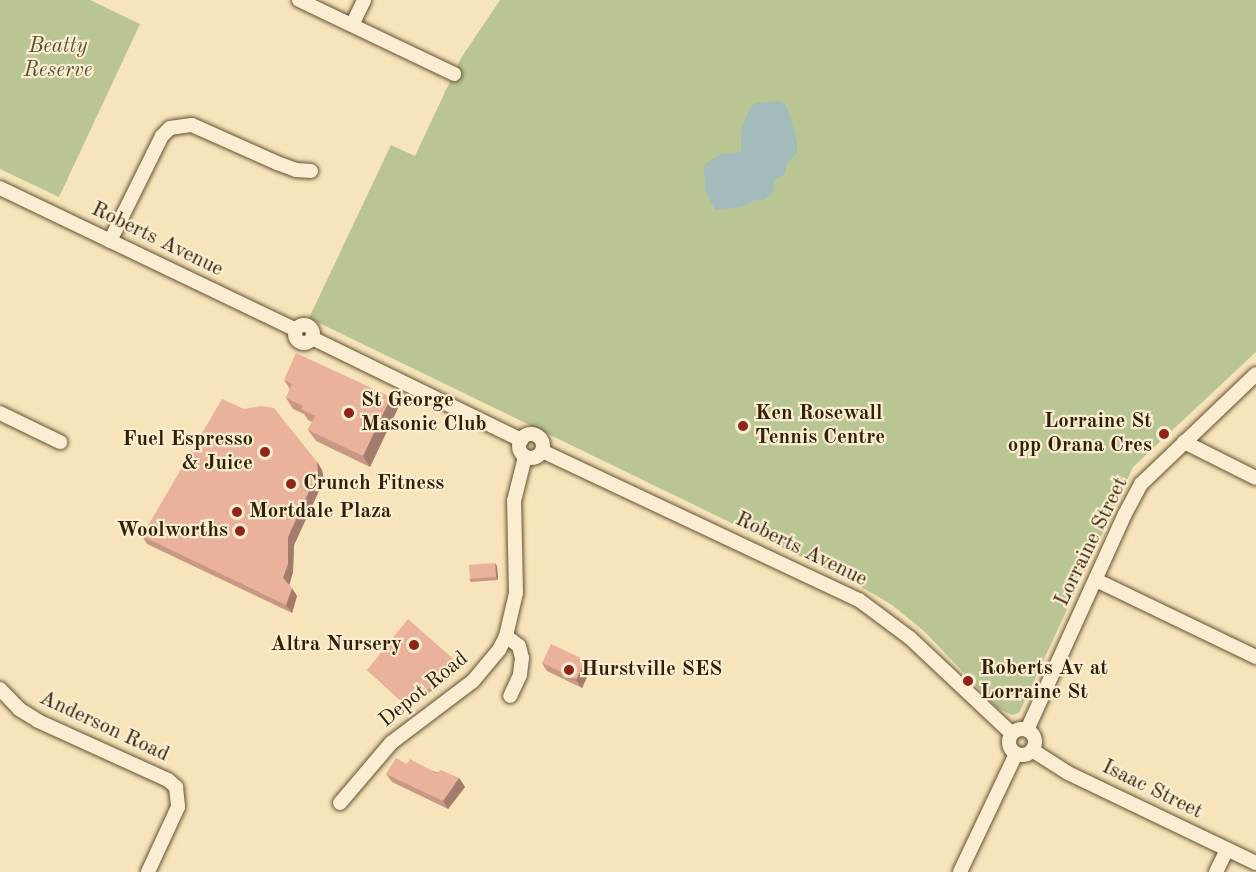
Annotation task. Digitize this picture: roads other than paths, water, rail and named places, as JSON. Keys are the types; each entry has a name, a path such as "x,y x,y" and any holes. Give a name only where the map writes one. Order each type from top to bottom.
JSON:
{"street":[{"path":"299,0 454,74"},
{"path":"352,25 364,0"},
{"path":"110,241 162,136 170,128 192,125 277,163 296,170 311,171"},
{"name":"Roberts Avenue","path":"0,188 296,330 296,336 300,341 307,342 312,338 521,440 527,435 538,437 542,443 542,451 859,600 910,638 1011,733"},
{"name":"Lorraine Street","path":"1027,730 1141,484 1256,374"},
{"path":"0,413 60,442"},
{"path":"521,440 519,448 525,457 533,458 542,451"},
{"path":"1184,442 1256,478"},
{"name":"Depot Road","path":"340,803 391,743 482,672 506,636 516,593 514,501 525,457"},
{"path":"1096,579 1256,657"},
{"path":"506,636 516,642 522,650 520,675 510,696"},
{"name":"Anderson Road","path":"0,690 19,709 38,721 168,780 176,787 178,807 148,872"},
{"path":"1018,729 1027,730 1034,738 1032,750 1027,754 1016,754 1008,745 1011,733 1018,729"},
{"name":"Isaac Street","path":"1032,750 1068,773 1256,863"},
{"path":"960,872 1016,754"},
{"path":"1216,872 1227,849"}],"water":[{"path":"779,101 785,104 790,115 797,142 797,153 787,163 784,175 775,179 773,193 764,200 754,200 742,207 715,210 705,190 704,165 721,154 741,152 741,132 749,109 755,103"}],"place":[{"name":"St George Masonic Club","path":"349,413"},
{"name":"Ken Rosewall Tennis Centre","path":"743,426"},
{"name":"Lorraine St opp Orana Cres","path":"1164,434"},
{"name":"Fuel Espresso & Juice","path":"265,452"},
{"name":"Crunch Fitness","path":"291,484"},
{"name":"Mortdale Plaza","path":"237,512"},
{"name":"Woolworths","path":"240,531"},
{"name":"Altra Nursery","path":"414,645"},
{"name":"Hurstville SES","path":"569,670"},
{"name":"Roberts Av at Lorraine St","path":"968,681"}],"park label":[{"name":"Beatty Reserve","path":"58,59"}]}
